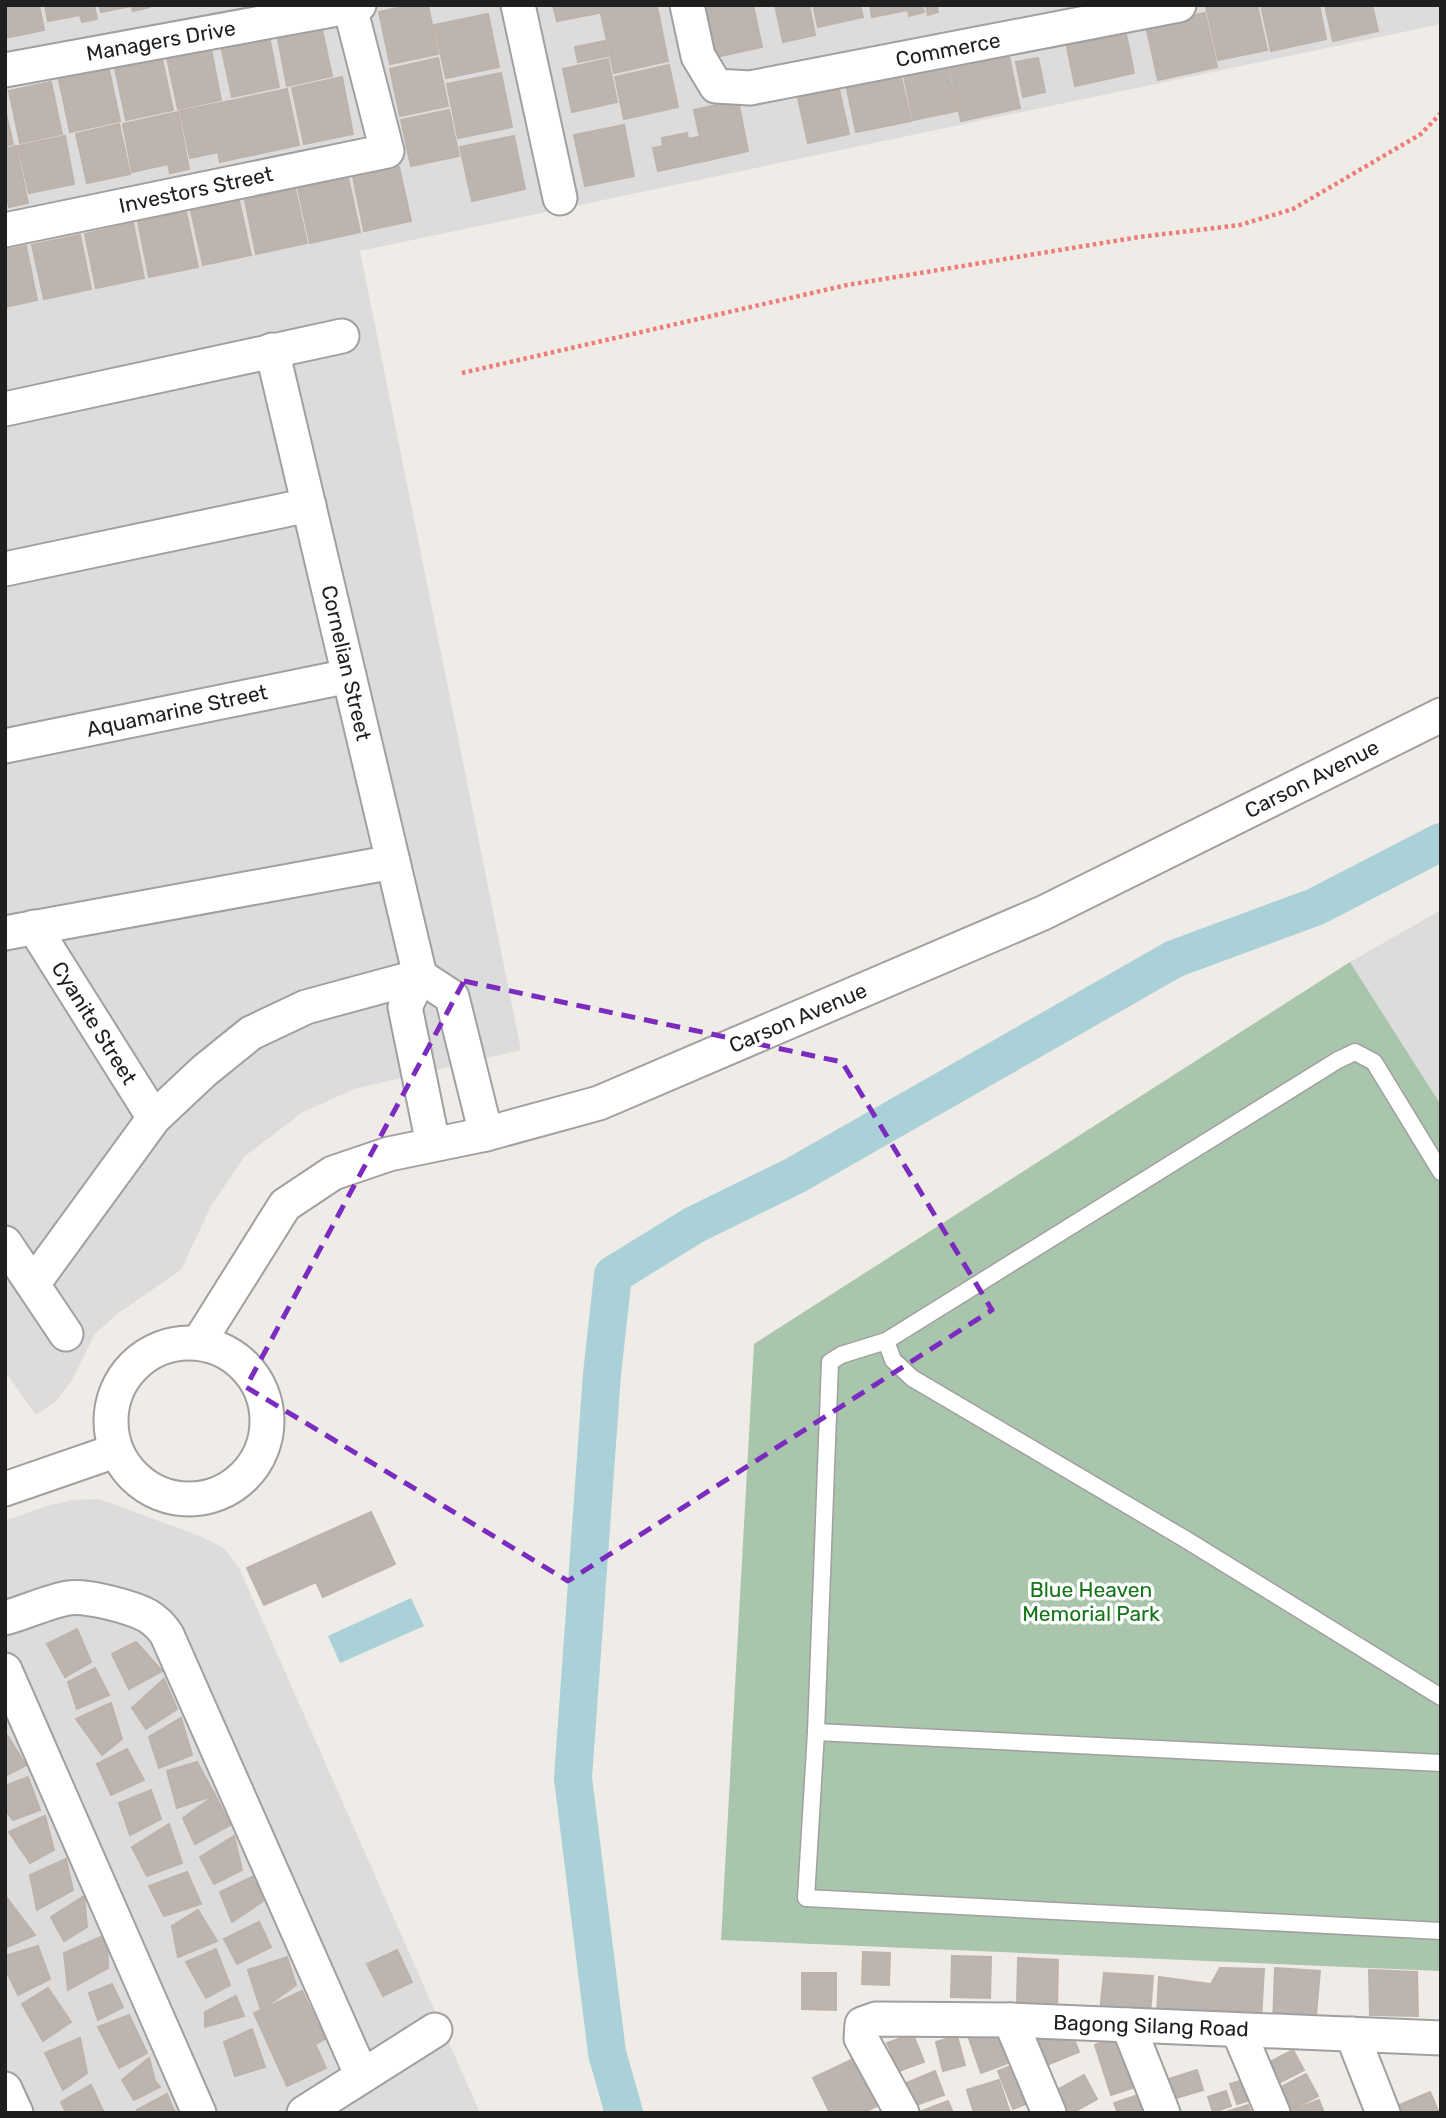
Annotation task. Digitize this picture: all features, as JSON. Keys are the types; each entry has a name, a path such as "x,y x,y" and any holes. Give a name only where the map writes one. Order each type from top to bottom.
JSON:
{"street":[{"path":"518,5 560,198"},
{"name":"Commerce","path":"687,5 698,56 716,86 750,88 1127,10 1179,5"},
{"name":"Managers Drive","path":"5,70 354,6"},
{"name":"Investors Street","path":"5,230 387,151 354,6"},
{"path":"5,409 342,336"},
{"name":"Cornelian Street","path":"272,350 420,976"},
{"path":"5,569 309,505"},
{"name":"Aquamarine Street","path":"5,746 349,676"},
{"name":"Carson Avenue","path":"199,1342 285,1205 334,1173 389,1154 486,1133 599,1103 1043,913 1441,715"},
{"path":"20,930 393,862"},
{"name":"Cyanite Street","path":"20,930 154,1118"},
{"path":"33,1284 154,1118 204,1071 251,1033 306,1007 420,976 452,997 486,1133"},
{"path":"420,976 405,1007 433,1144"},
{"path":"5,1243 66,1334"},
{"path":"199,1342 237,1358 263,1391 268,1432 252,1470 219,1495 178,1500 140,1485 114,1451 109,1419 117,1387 137,1361 166,1345 199,1342"},
{"path":"5,1489 114,1451"},
{"path":"5,1618 79,1597 138,1612 149,1616 160,1625 167,1635 362,2076"},
{"path":"5,1670 199,2113"},
{"name":"Bagong Silang Road","path":"902,2113 861,2038 862,2024 876,2019 1010,2020 1441,2038"},
{"path":"1010,2020 1049,2113"},
{"path":"1128,2025 1163,2113"},
{"path":"304,2113 435,2030"},
{"path":"1238,2030 1273,2113"},
{"path":"1352,2035 1383,2113"},
{"path":"5,2089 16,2113"}],"lane":[{"path":"1441,1172 1374,1062 1355,1052 1338,1060 886,1341 841,1355 830,1362 816,1732 806,1898 1441,1930"},
{"path":"886,1341 893,1360 912,1378 1185,1539 1441,1698"},
{"path":"816,1732 1441,1763"}],"path":[{"path":"462,373 848,285 1139,237 1240,225 1293,209 1421,134 1441,114"}],"highlighted area":[{"path":"464,981 842,1062 992,1310 568,1581 246,1387"}],"shaded area":[{"path":"5,5 1441,5 1441,24 360,251 521,1050 354,1089 303,1112 245,1156 212,1204 181,1270 117,1314 94,1335 71,1382 55,1402 36,1415 5,1371"},
{"path":"1441,910 1441,1105 1350,962"},
{"path":"99,1499 200,1536 224,1548 240,1570 480,2113 5,2113 5,1521 46,1506 73,1500"}],"green space":[{"name":"Blue Heaven Memorial Park","path":"1350,962 1441,1105 1441,1971 721,1940 754,1344"}],"water":[{"path":"411,1598 424,1626 340,1663 328,1636"}],"building":[{"path":"5,5 39,5 44,30 5,38"},
{"path":"45,5 94,5 97,19 82,22 80,15 48,21"},
{"path":"99,5 150,5 150,7 133,11 131,6 101,12"},
{"path":"410,5 428,5 438,54 390,64 379,12"},
{"path":"553,5 597,5 599,13 557,21"},
{"path":"599,5 656,5 658,11 603,23"},
{"path":"703,5 753,5 762,47 711,58"},
{"path":"775,5 809,5 815,35 783,42"},
{"path":"813,5 860,5 863,17 818,27"},
{"path":"870,5 922,5 924,12 909,16 908,10 872,17"},
{"path":"926,5 937,5 938,12 928,15"},
{"path":"1257,5 1267,50 1218,60 1206,6"},
{"path":"1261,5 1319,5 1326,39 1271,51"},
{"path":"1325,5 1372,5 1378,31 1333,41"},
{"path":"658,11 668,61 614,73 603,23"},
{"path":"1205,13 1217,67 1158,80 1146,26"},
{"path":"488,14 499,67 446,78 434,25"},
{"path":"1123,19 1134,73 1075,86 1064,32"},
{"path":"321,25 332,76 287,86 277,34"},
{"path":"269,36 279,87 232,97 221,46"},
{"path":"605,41 608,56 578,62 575,47"},
{"path":"1007,47 1020,108 961,121 948,59"},
{"path":"211,49 221,100 178,109 167,58"},
{"path":"945,57 957,111 913,120 902,66"},
{"path":"438,58 448,106 400,116 390,69"},
{"path":"1038,58 1045,92 1023,97 1016,62"},
{"path":"162,59 173,110 126,120 115,68"},
{"path":"608,59 617,102 572,112 563,69"},
{"path":"898,64 911,121 856,132 844,75"},
{"path":"669,65 678,107 624,119 615,77"},
{"path":"109,70 120,121 70,132 59,80"},
{"path":"501,73 512,127 458,138 447,84"},
{"path":"342,77 353,134 304,144 292,88"},
{"path":"837,80 849,134 808,143 796,89"},
{"path":"51,82 62,134 20,143 9,91"},
{"path":"287,89 299,145 243,157 231,101"},
{"path":"738,100 748,151 705,161 694,110"},
{"path":"230,101 242,157 220,162 218,152 190,158 180,111"},
{"path":"5,109 13,144 5,146"},
{"path":"449,110 459,156 411,166 401,120"},
{"path":"178,112 189,169 170,173 168,164 132,172 123,124"},
{"path":"119,124 130,174 87,183 76,134"},
{"path":"624,125 634,176 585,186 574,135"},
{"path":"687,133 688,139 699,137 704,161 658,171 653,148 663,146 662,138"},
{"path":"65,136 74,184 29,193 18,146"},
{"path":"514,136 525,189 472,201 460,147"},
{"path":"16,146 28,203 9,207 5,197 5,149"},
{"path":"399,167 411,221 364,231 353,177"},
{"path":"348,178 360,232 310,243 298,189"},
{"path":"295,189 307,243 256,254 245,200"},
{"path":"239,201 251,255 203,265 191,211"},
{"path":"186,212 198,267 149,277 138,222"},
{"path":"133,223 144,278 96,288 85,234"},
{"path":"80,235 91,289 44,299 32,245"},
{"path":"26,246 37,300 5,307 5,250"},
{"path":"371,1512 395,1564 323,1597 316,1582 264,1605 247,1568"},
{"path":"77,1629 91,1662 65,1677 47,1644"},
{"path":"136,1642 162,1671 129,1689 112,1654"},
{"path":"95,1668 109,1695 77,1709 68,1682"},
{"path":"164,1679 177,1709 146,1729 132,1708"},
{"path":"111,1703 122,1739 102,1755 76,1719"},
{"path":"181,1718 192,1755 159,1768 149,1737"},
{"path":"5,1732 26,1765 5,1776"},
{"path":"127,1749 144,1780 111,1795 97,1764"},
{"path":"197,1762 215,1795 177,1808 167,1771"},
{"path":"28,1777 40,1810 13,1820 5,1810 5,1786"},
{"path":"151,1790 161,1819 130,1835 119,1803"},
{"path":"215,1795 230,1825 195,1844 183,1818"},
{"path":"45,1816 54,1850 30,1863 9,1832"},
{"path":"169,1824 182,1863 147,1876 132,1847"},
{"path":"234,1836 242,1870 214,1884 200,1857"},
{"path":"66,1859 73,1890 37,1910 30,1875"},
{"path":"187,1872 201,1904 164,1916 149,1886"},
{"path":"254,1876 263,1901 232,1922 220,1892"},
{"path":"84,1896 87,1927 64,1941 51,1917"},
{"path":"7,1898 35,1935 5,1948 5,1899"},
{"path":"198,1910 217,1941 178,1957 172,1926"},
{"path":"259,1922 271,1947 237,1964 224,1939"},
{"path":"107,1934 108,1968 68,1990 64,1953"},
{"path":"38,1946 50,1979 18,1995 5,1968 5,1956"},
{"path":"216,1949 230,1985 206,1998 186,1962"},
{"path":"397,1950 412,1982 383,1996 367,1964"},
{"path":"863,1952 890,1953 889,1985 862,1984"},
{"path":"952,1956 991,1957 990,1998 951,1997"},
{"path":"287,1957 296,1985 261,2010 248,1970"},
{"path":"1018,1958 1058,1960 1057,2007 1017,2006"},
{"path":"1220,1968 1264,1969 1261,2020 1210,2016 1211,1984"},
{"path":"1275,1968 1320,1971 1315,2026 1273,2024"},
{"path":"1369,1970 1417,1972 1418,2016 1370,2015"},
{"path":"802,1973 836,1973 836,2010 802,2009"},
{"path":"1104,1973 1153,1976 1150,2015 1100,2012"},
{"path":"1159,1977 1211,1984 1210,2016 1157,2013"},
{"path":"112,1984 123,2007 98,2020 89,1993"},
{"path":"48,1988 71,2022 43,2041 22,2004"},
{"path":"302,1991 325,2039 315,2044 326,2068 287,2086 254,2013"},
{"path":"236,1996 244,2016 205,2027 205,2012"},
{"path":"129,2015 147,2053 119,2068 98,2027"},
{"path":"999,2027 1011,2062 981,2073 969,2038"},
{"path":"1069,2027 1079,2052 1037,2069 1027,2044"},
{"path":"252,2029 265,2067 235,2076 224,2042"},
{"path":"913,2034 924,2062 899,2071 887,2043"},
{"path":"1127,2034 1144,2084 1111,2095 1095,2045"},
{"path":"957,2036 965,2065 943,2071 936,2042"},
{"path":"80,2038 87,2073 63,2090 45,2053"},
{"path":"1293,2050 1304,2070 1271,2087 1260,2067"},
{"path":"149,2058 155,2081 160,2087 134,2100 122,2080"},
{"path":"853,2059 877,2106 862,2113 830,2113 813,2078"},
{"path":"1021,2062 1036,2100 1013,2109 998,2071"},
{"path":"1197,2070 1203,2090 1166,2101 1160,2082"},
{"path":"935,2071 944,2095 908,2108 899,2086"},
{"path":"1306,2074 1318,2096 1285,2113 1271,2092"},
{"path":"1084,2075 1097,2099 1072,2113 1062,2113 1052,2093"},
{"path":"1250,2078 1257,2098 1237,2104 1230,2084"},
{"path":"999,2080 1010,2113 974,2113 967,2090"},
{"path":"91,2085 104,2113 66,2113 61,2102"},
{"path":"1226,2091 1231,2106 1213,2112 1208,2097"},
{"path":"1430,2092 1439,2113 1394,2113 1392,2108"},
{"path":"167,2094 175,2113 138,2113 137,2110"},
{"path":"1141,2094 1148,2113 1118,2113 1114,2103"},
{"path":"1319,2100 1324,2113 1285,2113"},
{"path":"948,2101 953,2113 917,2113"},
{"path":"1248,2105 1251,2113 1223,2113"}],"waterway":[{"path":"624,2113 607,2053 573,1778 602,1374 613,1275 694,1225 794,1176 1174,959 1315,907 1441,842"}]}
